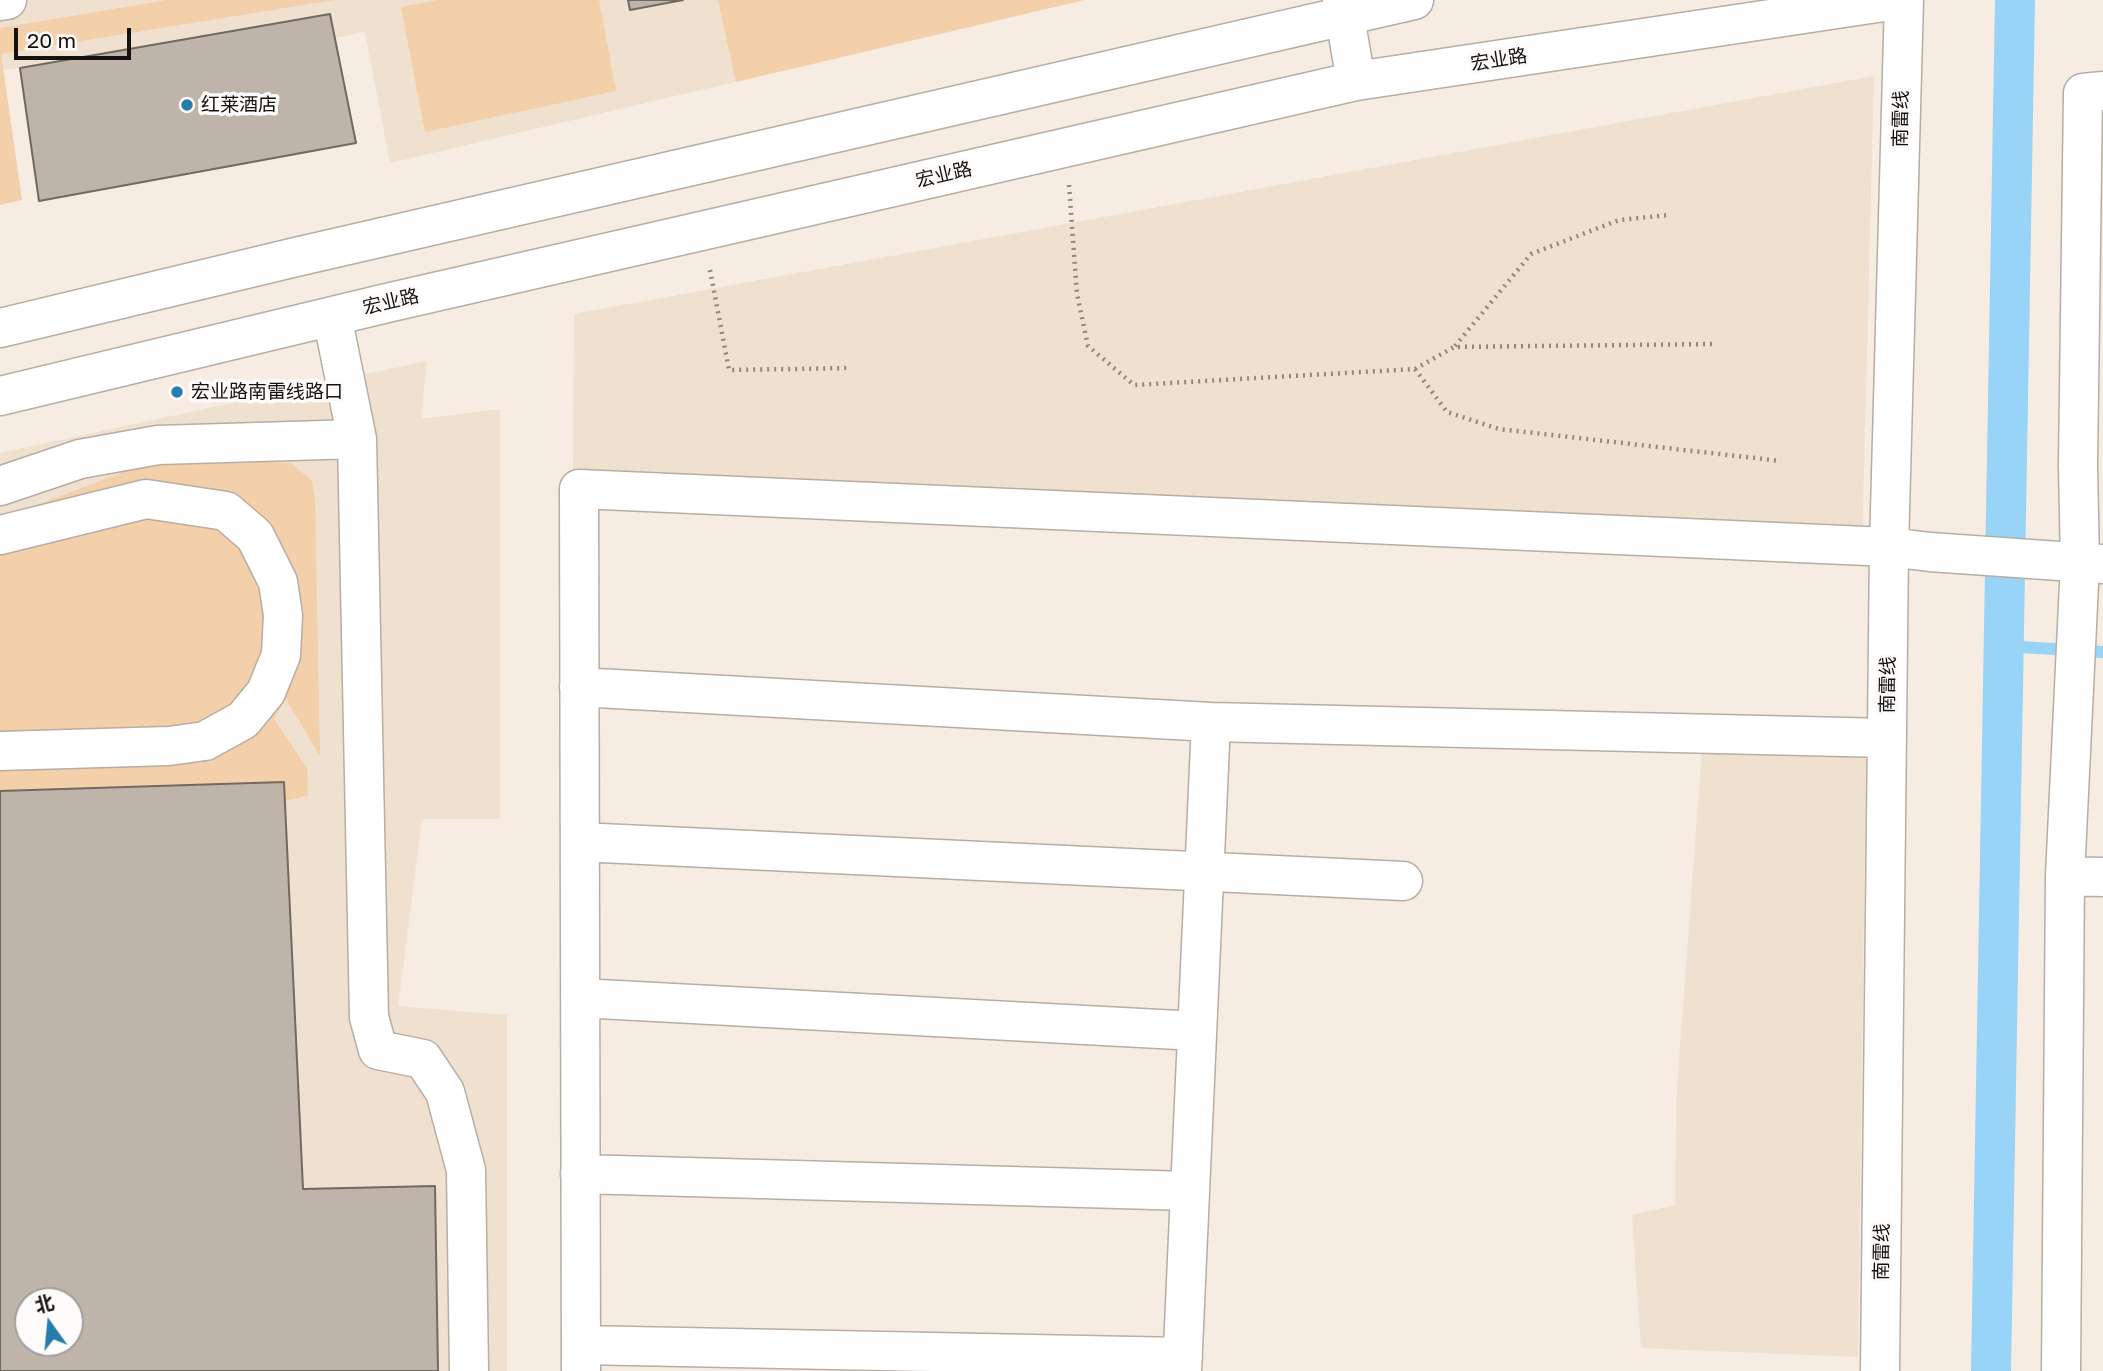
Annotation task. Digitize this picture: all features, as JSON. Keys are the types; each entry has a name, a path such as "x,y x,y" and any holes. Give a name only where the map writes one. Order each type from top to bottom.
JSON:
{"street":[{"path":"0,1 7,0"},
{"path":"0,328 1343,8 1413,0"},
{"name":"宏业路","path":"0,396 332,316 1356,81 1897,0"},
{"name":"南雷线","path":"1880,1371 1889,547 1904,0"},
{"path":"1343,8 1356,81"},
{"path":"2061,1371 2065,876 2082,563 2077,465 2083,93 2103,91"},
{"path":"332,316 357,439 369,1017 378,1050 424,1059 445,1092 466,1170 470,1371"},
{"path":"0,486 80,460 158,444 357,439"},
{"path":"1211,722 1182,1364 581,1358 579,489 1889,547 2082,563"},
{"path":"0,535 146,499 226,511 255,536 278,582 283,615 281,655 266,692 243,720 205,741 169,746 0,751"},
{"path":"579,687 1211,722 1887,738"},
{"path":"580,842 1403,881"},
{"path":"2065,876 2103,877"},
{"path":"580,998 1197,1031"},
{"path":"580,1174 1190,1191"}],"path":[{"path":"1103,139 1069,172 1077,294 1088,346 1134,386 1415,369 1454,347 1531,254 1619,220 1669,215"},
{"path":"702,231 729,370 851,369"},
{"path":"1454,347 1712,344"},
{"path":"1415,369 1447,412 1499,429 1780,461"}],"shaded area":[{"path":"0,0 1084,0 390,163 365,32 334,38 329,14 0,71"},
{"path":"167,0 334,0 1,54 22,200 0,205 0,28"},
{"path":"439,0 599,0 616,91 425,132 401,7"},
{"path":"718,0 1084,0 736,82"},
{"path":"1874,76 1862,546 573,474 574,314"},
{"path":"427,361 421,419 500,409 500,819 422,819 398,1006 507,1015 507,1371 0,1371 0,453"},
{"path":"169,458 291,463 312,481 315,500 320,756 286,699 274,719 307,768 308,796 284,801 283,782 0,791 0,519 145,464"},
{"path":"1702,750 1866,758 1858,1357 1641,1348 1632,1215 1675,1205 1677,1088"}],"building":[{"path":"628,0 683,0 630,10"},
{"name":"红莱酒店","path":"330,14 356,143 39,201 20,68"},
{"path":"284,782 303,1189 435,1186 438,1371 0,1371 0,791"}],"waterway":[{"path":"1991,1371 2015,0"},
{"path":"2004,646 2103,652"}],"place":[{"name":"红莱酒店","path":"187,105"},
{"name":"宏业路南雷线路口","path":"177,392"}]}
